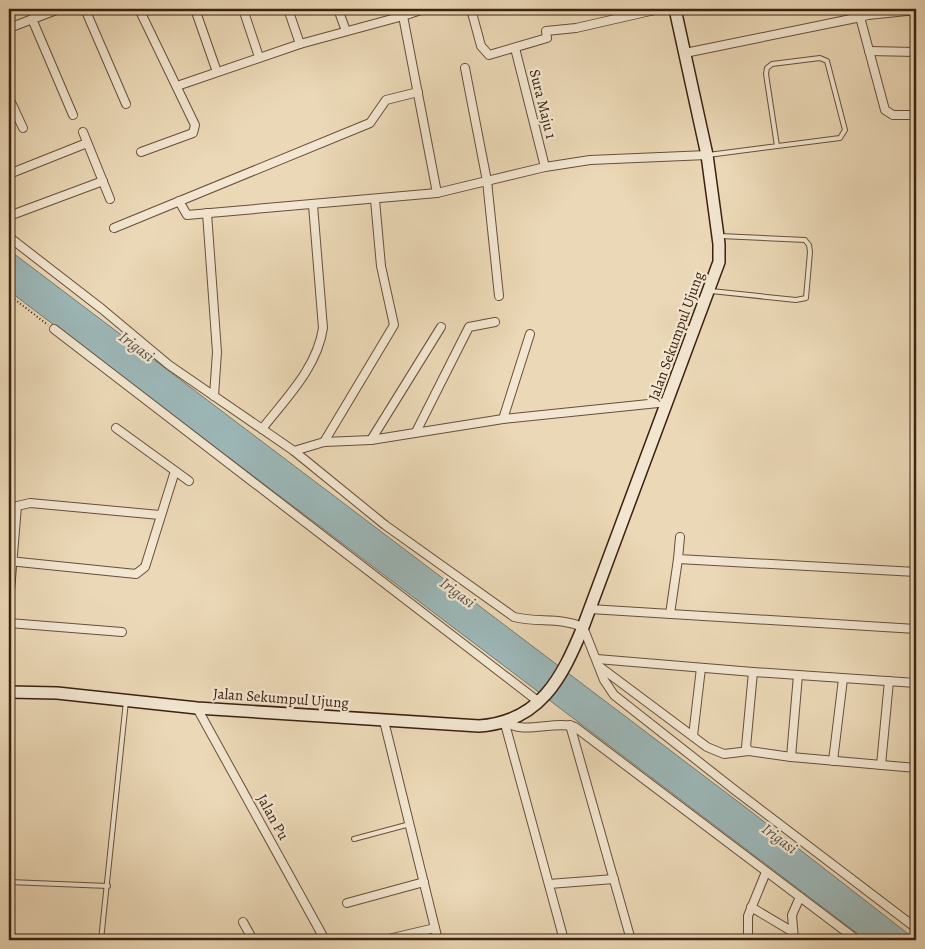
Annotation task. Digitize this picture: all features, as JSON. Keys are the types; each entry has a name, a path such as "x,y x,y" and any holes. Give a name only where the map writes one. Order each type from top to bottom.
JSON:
{"main road":[{"name":"Jalan Sekumpul Ujung","path":"9,692 57,693 197,708 479,726 506,723 520,717 541,700 569,661 584,628 710,291 719,262 718,236 707,155 675,9"}],"street":[{"path":"9,28 59,9"},
{"path":"85,9 126,104"},
{"path":"139,9 194,120 193,133 141,152"},
{"path":"195,9 217,72"},
{"path":"243,9 259,57"},
{"path":"288,9 300,44"},
{"path":"338,9 346,31"},
{"path":"176,86 300,44 424,9"},
{"path":"472,9 484,51 489,55 547,38 546,31 576,28 659,9"},
{"path":"685,53 865,14 916,9"},
{"path":"865,14 869,51 885,110 893,115 916,115"},
{"path":"403,16 437,194"},
{"path":"32,19 73,115"},
{"name":"Sura Maju 1","path":"515,48 545,167"},
{"path":"869,51 916,52"},
{"path":"465,68 487,181 499,296"},
{"path":"114,228 370,123 386,100 418,92"},
{"path":"9,98 23,128"},
{"path":"83,132 110,198"},
{"path":"9,174 87,143"},
{"path":"179,201 187,216 375,200 437,194 545,167 590,160 707,155"},
{"path":"9,216 103,181"},
{"path":"324,442 394,325 382,266 375,200"},
{"path":"262,429 310,367 320,346 323,328 313,205"},
{"path":"207,213 217,352 214,396"},
{"path":"9,237 102,308 169,365 294,451 385,525 514,617 529,621 570,621 584,628 608,688 614,695 916,928"},
{"path":"416,432 469,327 495,322"},
{"path":"371,440 441,327"},
{"path":"54,329 541,700"},
{"path":"503,419 530,334"},
{"path":"294,451 324,442 371,440 503,419 668,402"},
{"path":"116,428 189,481"},
{"path":"11,561 136,574 144,567 175,471"},
{"path":"9,603 15,510 23,503 160,515"},
{"path":"670,614 680,537"},
{"path":"678,559 916,572"},
{"path":"590,609 916,630"},
{"path":"9,623 122,632"},
{"path":"599,663 916,683"},
{"path":"599,663 715,752 724,754 749,751 790,757 916,768"},
{"path":"693,736 701,668"},
{"path":"749,751 746,747 753,672"},
{"path":"790,757 798,675"},
{"path":"833,761 843,679"},
{"path":"881,765 889,681"},
{"name":"Jalan Pu","path":"197,708 325,940"},
{"path":"384,720 411,823 438,940"},
{"path":"506,723 518,727 570,724 576,727 857,940"},
{"path":"506,723 564,940"},
{"path":"570,724 631,940"},
{"path":"748,940 747,922 751,907 766,872"},
{"path":"549,884 614,879"},
{"path":"347,903 424,882"},
{"path":"793,936 793,909 800,897"},
{"path":"751,907 793,936"},
{"path":"243,922 253,940"},
{"path":"384,940 435,928"}],"lane":[{"path":"707,155 835,140 843,134 842,121 827,61 820,58 772,64 767,68 766,74 777,146"},
{"path":"710,291 796,300 806,298 810,252 809,245 805,240 718,236"},
{"path":"101,940 126,700"},
{"path":"354,839 411,823"},
{"path":"9,882 108,886"}],"path":[{"path":"9,295 54,329"}],"water":[{"name":"Irigasi","path":"9,250 749,810 916,940 866,940 9,291"}]}
